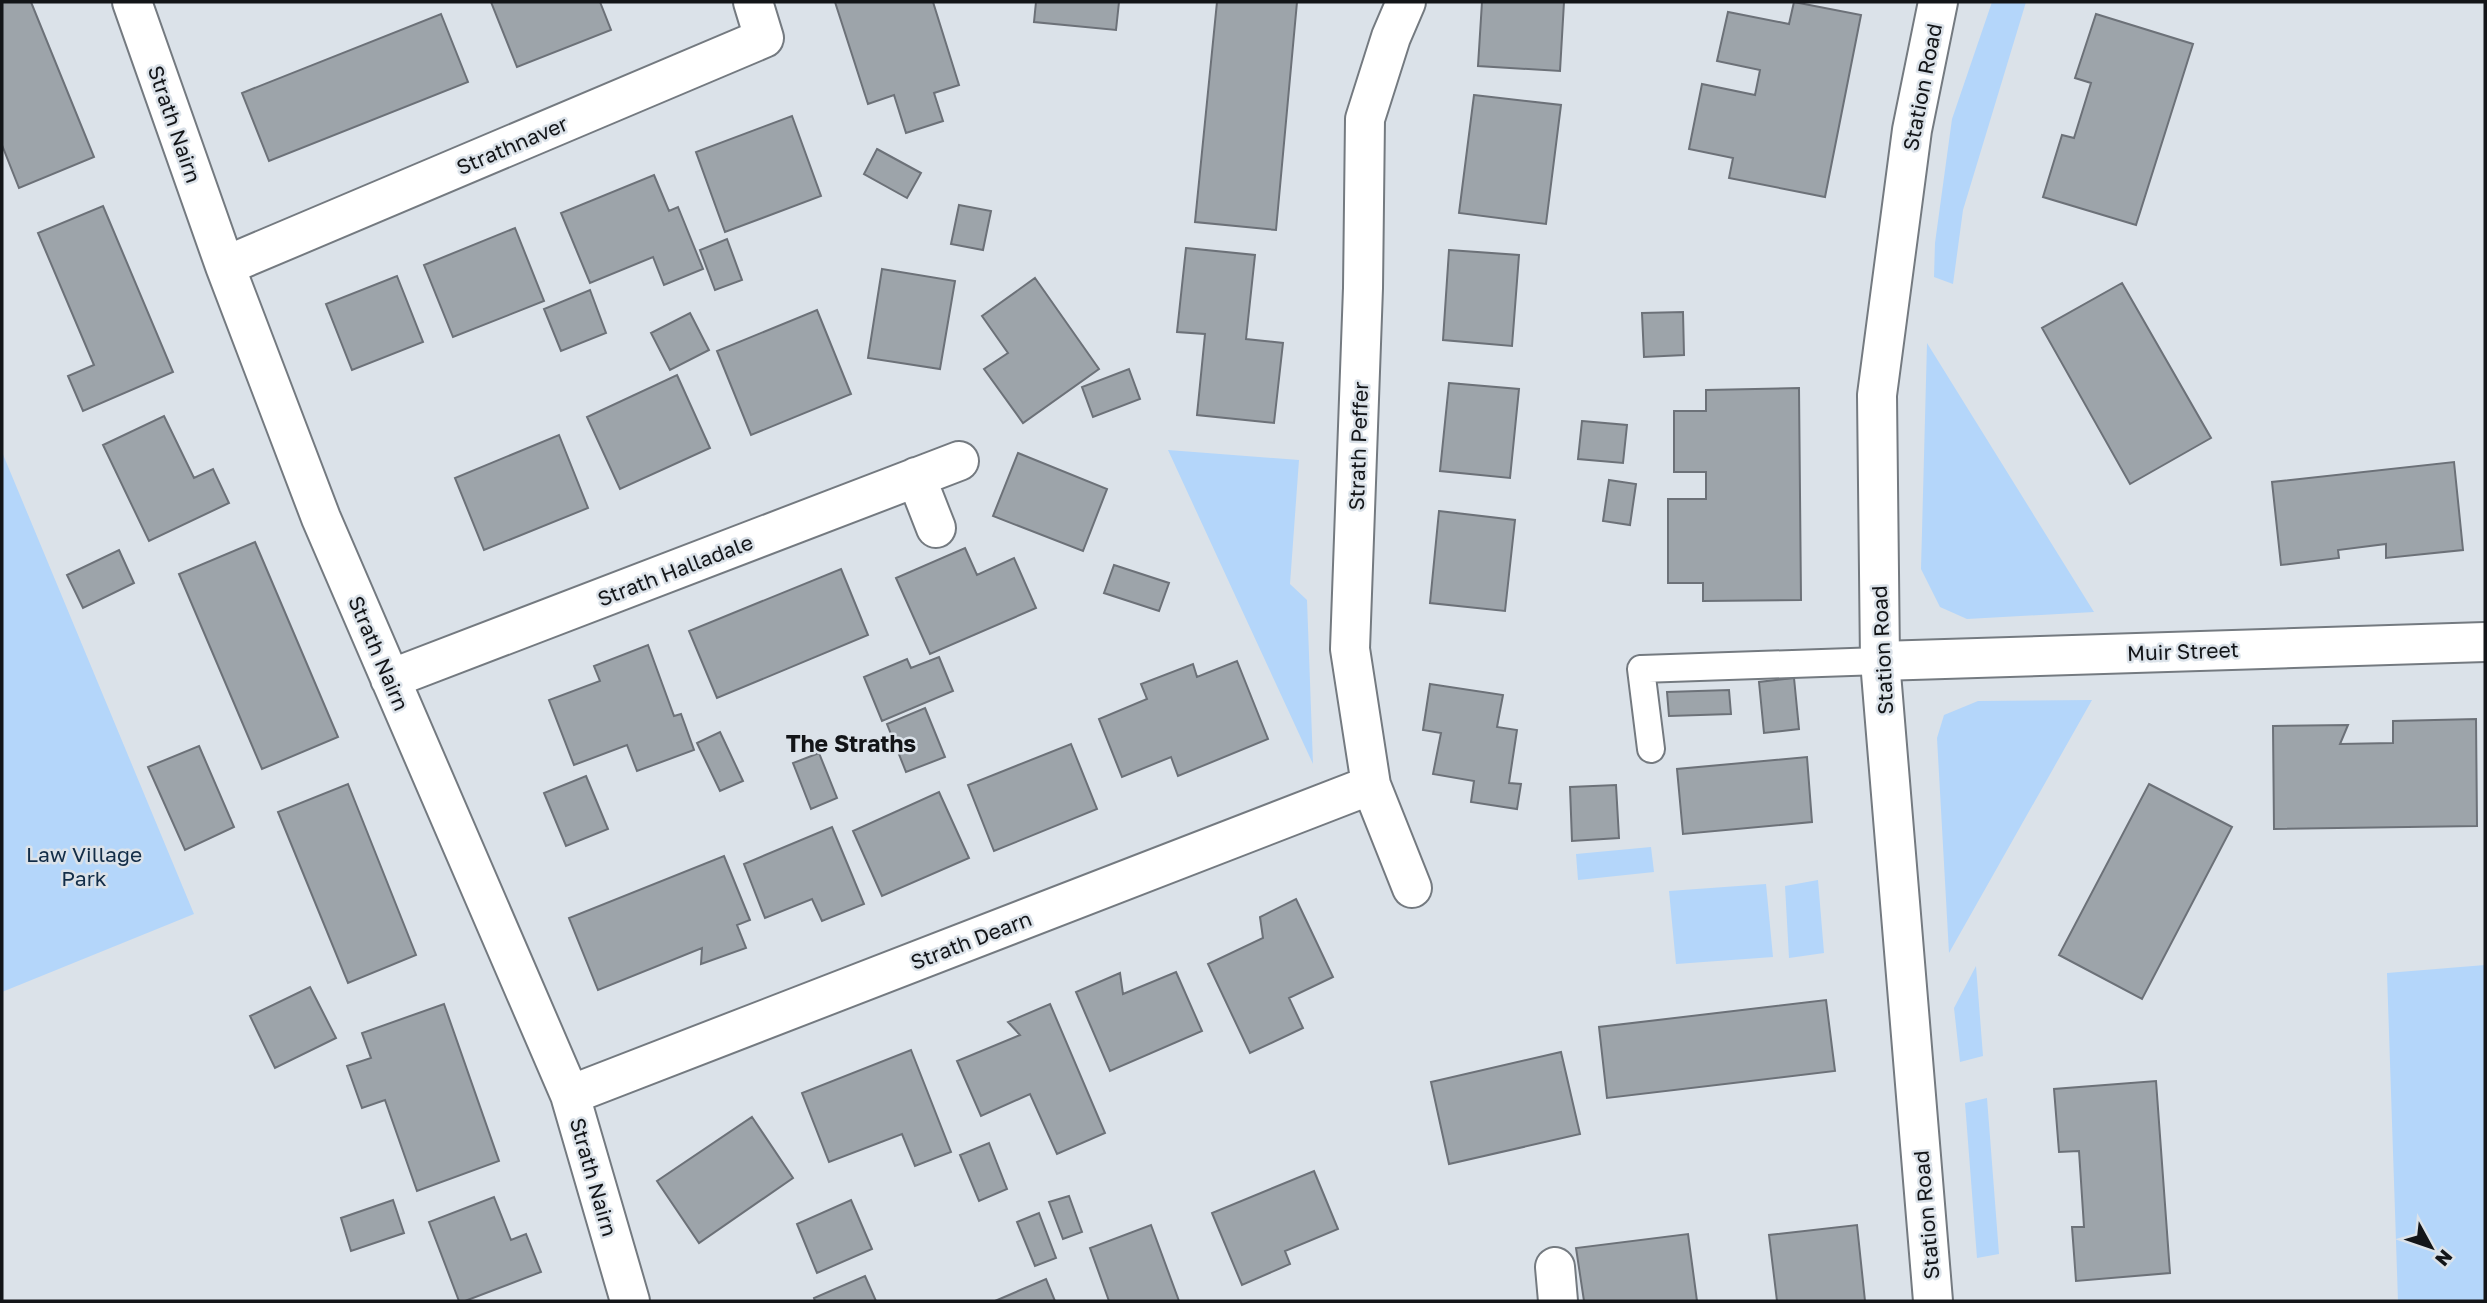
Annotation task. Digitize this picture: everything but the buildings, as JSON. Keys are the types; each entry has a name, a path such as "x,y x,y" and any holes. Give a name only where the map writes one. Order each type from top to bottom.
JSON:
{"street":[{"name":"Strath Nairn","path":"132,2 225,265 321,518 570,1095 629,1301"},
{"name":"Strathnaver","path":"225,265 764,38 753,2"},
{"name":"Strath Peffer","path":"1406,2 1391,37 1365,119 1363,288 1350,649 1371,785 1412,888"},
{"name":"Station Road","path":"1933,1301 1880,661 1877,394 1912,130 1938,2"},
{"name":"Strath Halladale","path":"390,679 959,461"},
{"path":"916,477 936,528"},
{"name":"Muir Street","path":"1880,661 2485,642"},
{"name":"Strath Dearn","path":"570,1095 1371,785"}],"lane":[{"path":"1651,749 1641,670 1880,661"}],"green space":[{"path":"1992,2 2026,2 1963,210 1953,284 1934,277 1935,243 1952,119"},
{"path":"1927,343 2094,612 1967,619 1940,607 1921,569"},
{"path":"1168,450 1299,460 1290,584 1307,600 1313,764"},
{"name":"Law Village Park","path":"2,452 194,914 2,992"},
{"path":"2092,700 1949,953 1937,738 1944,715 1978,701"},
{"path":"1651,847 1654,872 1578,880 1576,854"},
{"path":"1818,880 1824,953 1789,958 1785,886"},
{"path":"1766,884 1773,957 1676,964 1669,891"},
{"path":"2485,965 2485,1301 2398,1301 2387,973"},
{"path":"1976,966 1983,1056 1960,1062 1954,1008"},
{"path":"1987,1098 1999,1254 1977,1258 1965,1103"}],"district":[{"name":"The Straths","path":"851,743"}]}
